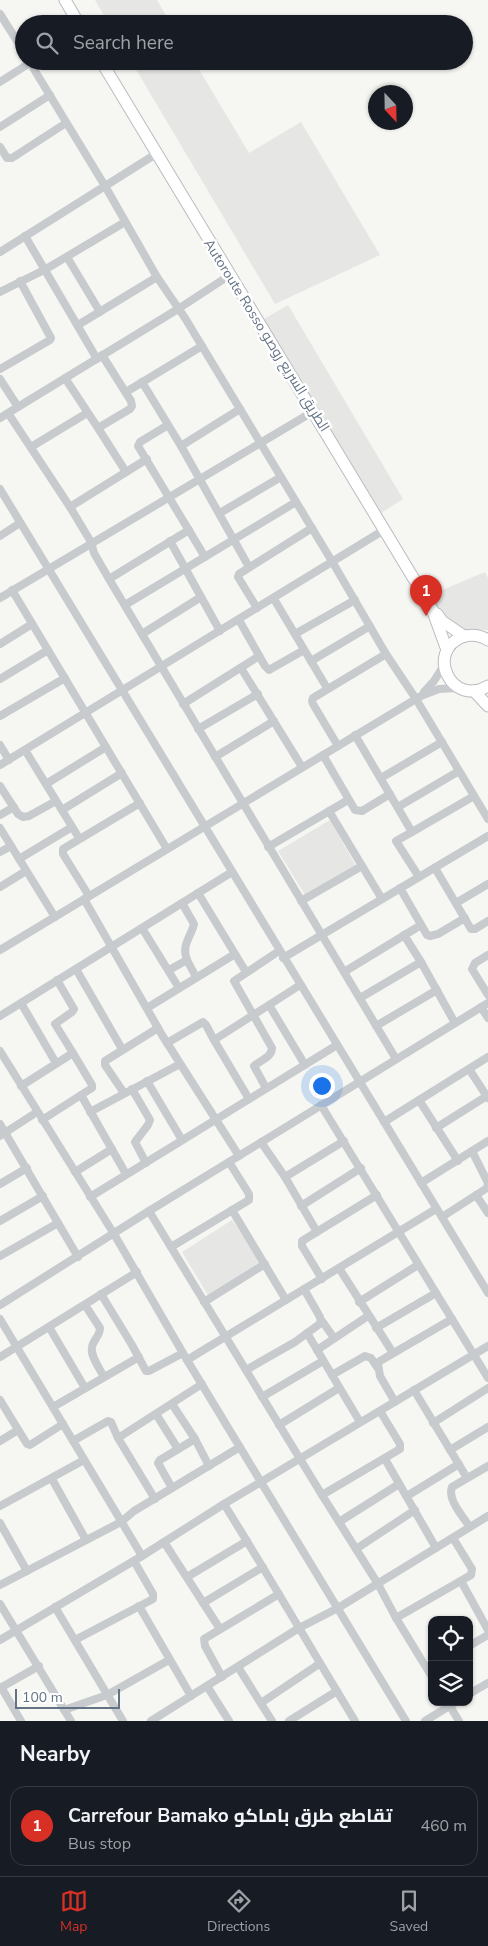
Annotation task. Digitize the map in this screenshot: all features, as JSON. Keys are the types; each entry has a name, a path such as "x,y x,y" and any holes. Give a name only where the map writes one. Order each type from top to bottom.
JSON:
{"highway":[{"path":"64,0 73,15"},
{"name":"Autoroute Rosso الطريق السريع روصو","path":"106,70 432,609 442,621 464,636"},
{"name":"Autoroute Rosso الطريق السريع روصو","path":"432,609 447,650"},
{"path":"488,640 478,636 464,636 454,642 447,650 444,665 448,676 459,688 474,691 488,686"},
{"path":"474,691 488,706"}],"street":[{"path":"0,14 15,37"},
{"path":"0,30 8,26"},
{"path":"0,82 19,70"},
{"path":"35,70 157,277 202,346 386,654 418,697 442,742 488,819"},
{"path":"0,127 50,96"},
{"path":"0,147 7,158 12,158 66,122"},
{"path":"0,252 156,154"},
{"path":"0,292 46,269 125,222"},
{"path":"25,236 78,325 131,401 132,406 130,409 98,428"},
{"path":"67,256 100,312"},
{"path":"0,418 178,310 230,275"},
{"path":"78,325 157,277"},
{"path":"0,369 51,338 20,281"},
{"path":"126,392 202,346"},
{"path":"65,378 126,472"},
{"path":"0,379 18,407"},
{"path":"142,382 200,478 249,567"},
{"path":"181,446 240,409"},
{"path":"0,598 91,542 314,411"},
{"path":"8,413 91,542 94,553 109,579 396,1060"},
{"path":"31,446 87,413"},
{"path":"168,425 139,444 205,557"},
{"path":"70,507 147,459"},
{"path":"220,513 281,477"},
{"path":"0,489 488,1293"},
{"path":"125,605 296,502"},
{"path":"0,536 20,523"},
{"path":"257,608 238,577 239,574 312,528"},
{"path":"109,579 189,530"},
{"path":"0,765 333,563 384,530"},
{"path":"170,541 220,631"},
{"path":"12,590 167,849"},
{"path":"142,634 200,597"},
{"path":"274,599 327,688"},
{"path":"295,634 355,600"},
{"path":"239,620 267,669 272,670 304,650"},
{"path":"0,644 32,624"},
{"path":"311,661 370,626"},
{"path":"0,679 48,650"},
{"path":"338,746 312,701 313,698 386,654"},
{"path":"183,704 259,656"},
{"path":"418,697 434,681 444,665"},
{"path":"241,668 302,767"},
{"path":"0,705 3,715 65,678"},
{"path":"0,950 418,697 439,688 459,688"},
{"path":"198,729 258,694"},
{"path":"215,757 274,721"},
{"path":"355,735 412,832"},
{"path":"381,778 442,742"},
{"path":"0,745 9,760"},
{"path":"46,784 106,747"},
{"path":"24,750 80,838"},
{"path":"323,755 348,800 358,812 390,794"},
{"path":"398,807 459,771"},
{"path":"62,810 122,773"},
{"path":"0,786 20,816 26,817 56,800"},
{"path":"419,877 396,841 474,796"},
{"path":"268,847 348,800"},
{"path":"140,803 65,847 63,851 146,1008 238,1156"},
{"path":"0,815 14,807"},
{"path":"329,811 382,899"},
{"path":"19,859 72,827"},
{"path":"0,828 54,917"},
{"path":"266,1088 254,1066 268,1057 272,1048 234,983 236,979 246,972 321,935 488,836"},
{"path":"0,852 11,846"},
{"path":"301,901 362,866"},
{"path":"435,868 471,928 473,929 488,922"},
{"path":"0,887 26,871"},
{"path":"0,1016 232,872"},
{"path":"456,903 488,884"},
{"path":"400,888 427,935 434,936 465,918"},
{"path":"198,893 246,972"},
{"path":"182,903 194,924 185,952 196,977"},
{"path":"344,972 422,925"},
{"path":"142,928 179,988"},
{"path":"404,935 438,990 455,1023"},
{"path":"146,1008 234,954"},
{"path":"488,956 475,963 472,969 488,995"},
{"path":"168,970 187,960"},
{"path":"360,998 421,962"},
{"path":"76,969 122,1049"},
{"path":"42,1120 92,1088 92,1085 55,1024 74,1009 57,980"},
{"path":"214,1040 300,985"},
{"path":"376,1026 438,990"},
{"path":"20,1003 56,1063"},
{"path":"269,1005 305,1064"},
{"path":"0,1304 485,1005 488,1018"},
{"path":"167,1043 203,1022 249,1099"},
{"path":"124,1094 105,1066 105,1061 158,1028"},
{"path":"90,1197 338,1045"},
{"path":"0,1051 114,1234 185,1357 406,1721"},
{"path":"21,1086 72,1052"},
{"path":"384,1122 488,1057"},
{"path":"90,1112 180,1064"},
{"path":"436,1128 487,1097 469,1069"},
{"path":"148,1081 182,1140"},
{"path":"132,1089 150,1120 134,1142 146,1162"},
{"path":"81,1095 126,1174"},
{"path":"419,1100 458,1161"},
{"path":"322,1105 488,1378"},
{"path":"3,1134 37,1112"},
{"path":"0,1124 3,1134 26,1168 78,1256"},
{"path":"285,1177 344,1141"},
{"path":"421,1183 488,1141"},
{"path":"261,1142 285,1177 317,1232"},
{"path":"75,1172 112,1149"},
{"path":"442,1217 487,1188 488,1184 472,1151"},
{"path":"171,1247 249,1200 250,1197 229,1162"},
{"path":"481,1168 488,1163"},
{"path":"0,1184 26,1168"},
{"path":"301,1206 360,1168"},
{"path":"322,1279 301,1244 302,1241 377,1195"},
{"path":"476,1195 488,1212"},
{"path":"0,1221 43,1196"},
{"path":"102,1294 144,1369 149,1371 185,1357 226,1337 436,1209"},
{"path":"232,1210 286,1300"},
{"path":"149,1211 428,1668"},
{"path":"0,1256 58,1222"},
{"path":"204,1302 265,1264"},
{"path":"359,1302 418,1265"},
{"path":"339,1268 393,1353"},
{"path":"0,1357 137,1272"},
{"path":"304,1289 334,1338"},
{"path":"376,1328 436,1292"},
{"path":"85,1305 100,1328 100,1333 92,1346 92,1353 104,1377"},
{"path":"317,1350 368,1316"},
{"path":"0,1319 142,1556"},
{"path":"377,1367 380,1361 452,1319"},
{"path":"246,1370 307,1333 322,1321"},
{"path":"49,1328 85,1388"},
{"path":"307,1333 360,1422"},
{"path":"0,1640 488,1346"},
{"path":"332,1375 365,1356 372,1358 395,1402"},
{"path":"53,1407 138,1357"},
{"path":"262,1397 323,1361"},
{"path":"118,1438 202,1384"},
{"path":"279,1425 339,1388"},
{"path":"433,1422 488,1388"},
{"path":"414,1390 467,1478"},
{"path":"0,1400 26,1442 30,1445 63,1424"},
{"path":"172,1404 195,1439 209,1466"},
{"path":"322,1495 400,1449 400,1444 380,1411"},
{"path":"156,1414 178,1449"},
{"path":"73,1441 108,1421 113,1424 118,1438 155,1499"},
{"path":"450,1450 488,1426"},
{"path":"0,1441 18,1430"},
{"path":"172,1488 158,1463 195,1439"},
{"path":"0,1585 121,1522 134,1511 240,1447"},
{"path":"385,1459 436,1548"},
{"path":"0,1506 84,1460"},
{"path":"407,1496 459,1464"},
{"path":"470,1527 450,1493 452,1487 488,1466"},
{"path":"52,1479 86,1540"},
{"path":"338,1522 399,1484"},
{"path":"224,1504 337,1691 352,1720"},
{"path":"356,1549 415,1510"},
{"path":"151,1721 299,1628 338,1608 488,1517"},
{"path":"0,1523 27,1570"},
{"path":"396,1618 471,1575 472,1572 453,1538"},
{"path":"187,1577 247,1541"},
{"path":"164,1542 220,1629"},
{"path":"75,1640 152,1599 154,1596 134,1561"},
{"path":"203,1603 263,1567"},
{"path":"461,1581 488,1630"},
{"path":"222,1677 203,1642 206,1637 279,1594"},
{"path":"0,1604 72,1721"},
{"path":"140,1606 191,1696"},
{"path":"55,1607 123,1721"},
{"path":"473,1644 488,1635"},
{"path":"64,1710 107,1695 169,1660"},
{"path":"261,1703 319,1664"},
{"path":"21,1721 1,1688 39,1666"},
{"path":"238,1667 270,1720"},
{"path":"473,1692 488,1683"},
{"path":"208,1686 229,1721"},
{"path":"289,1721 337,1691"},
{"path":"425,1721 448,1706"},
{"path":"452,1706 459,1721"}],"shaded area":[{"path":"95,0 157,0 166,15 104,15"},
{"path":"136,70 199,70 249,153 301,122 380,255 275,304"},
{"path":"288,305 403,499 381,513 262,320"},
{"path":"485,572 488,578 488,630 468,632 449,621 428,596"},
{"path":"330,820 356,866 305,895 278,851"},
{"path":"232,1220 263,1264 209,1297 182,1252"}],"place":[{"name":"Carrefour Bamako تقاطع طرق باماكو","path":"426,616"}]}
